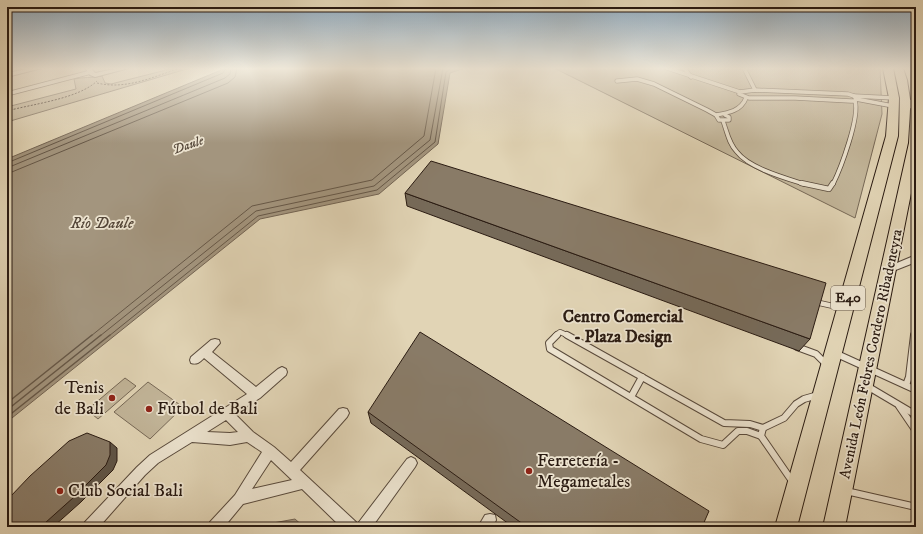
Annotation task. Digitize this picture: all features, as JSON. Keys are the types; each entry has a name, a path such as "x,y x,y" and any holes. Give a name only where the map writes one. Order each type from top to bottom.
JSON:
{"highway":[{"name":"Avenida León Febres Cordero Ribadeneyra","path":"786,527 892,136 894,102 892,93"},
{"name":"Avenida León Febres Cordero Ribadeneyra","path":"834,527 915,144 916,110"}],"street":[{"path":"888,270 916,258"},
{"path":"195,360 215,343"},
{"path":"204,352 256,394"},
{"path":"90,527 141,470 154,459 256,394 282,372"},
{"path":"226,412 249,436 270,451 351,527"},
{"path":"291,471 344,413"},
{"path":"192,436 230,439 249,436"},
{"path":"215,527 238,499 270,451"},
{"path":"364,527 411,463"},
{"path":"238,499 303,483"}],"lane":[{"path":"672,93 716,115 717,118 723,121 738,154 745,160 814,188 829,189 837,176 857,108 855,99 848,94 823,93"},
{"path":"740,93 740,96 746,98 795,97 894,102"},
{"path":"748,93 752,97"},
{"path":"855,99 874,96 894,102"},
{"path":"716,115 725,115 742,105 746,98"},
{"path":"723,121 727,121 730,118 725,115"},
{"path":"808,300 822,305 833,306 847,304"},
{"path":"906,385 909,377 915,324"},
{"path":"796,488 761,436 747,431 738,431 735,432 726,443 718,444 701,438 550,349 549,343 560,332 566,334 718,421 732,424 750,424 763,428 784,418 796,404 804,399 822,394"},
{"path":"793,345 832,360 868,368 916,390"},
{"path":"631,397 642,377"},
{"path":"864,385 916,415"},
{"path":"899,405 916,431"},
{"path":"732,424 735,432"},
{"path":"761,436 763,428"},
{"path":"842,490 916,507"}],"path":[{"path":"7,111 75,93"}],"shaded area":[{"path":"61,93 106,93 7,122 7,107"},
{"path":"604,93 881,93 882,114 855,218"},
{"name":"Tenis de Bali","path":"125,378 136,386 98,419 87,410"},
{"name":"Fútbol de Bali","path":"148,382 183,407 150,439 114,412"}],"water":[{"name":"Río Daule","path":"166,93 447,93 438,144 379,194 260,219 7,422 7,159"},
{"path":"295,519 304,527 251,527"}],"building":[{"path":"431,161 826,283 810,339 405,193"},
{"name":"Ferretería - Megametales","path":"420,332 709,511 702,527 527,527 368,412"},
{"name":"Club Social Bali","path":"87,433 110,442 110,455 106,465 45,523 26,527 17,527 7,517 7,508 10,497 30,476 69,441"}],"place":[{"name":"Tenis de Bali","path":"112,398"},
{"name":"Fútbol de Bali","path":"149,409"},
{"name":"Ferretería - Megametales","path":"529,471"},
{"name":"Club Social Bali","path":"60,491"}],"district":[{"name":"Centro Comercial - Plaza Design","path":"623,327"}],"water label":[{"name":"Daule","path":"188,145"}]}
